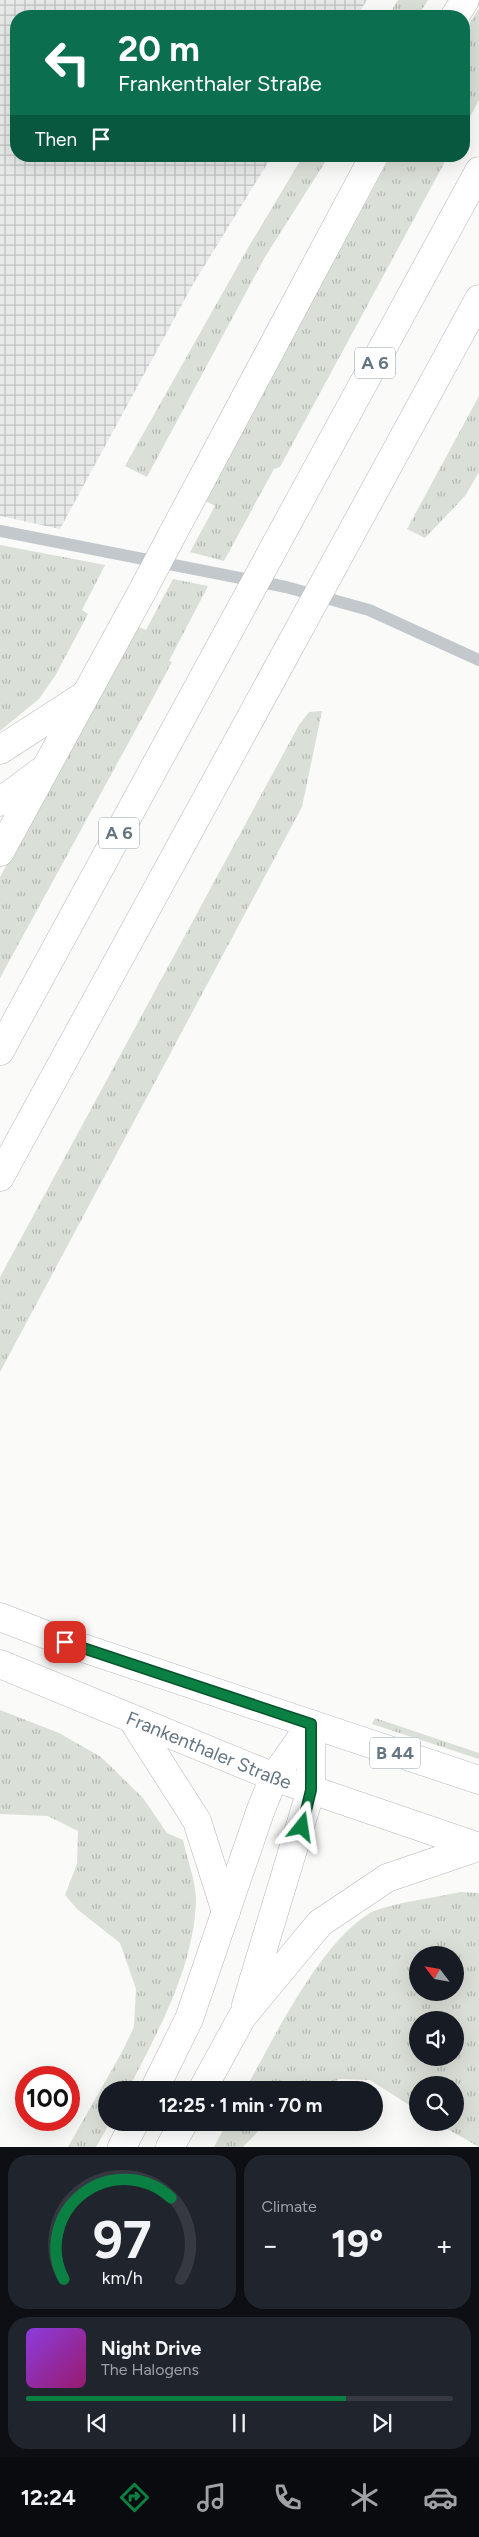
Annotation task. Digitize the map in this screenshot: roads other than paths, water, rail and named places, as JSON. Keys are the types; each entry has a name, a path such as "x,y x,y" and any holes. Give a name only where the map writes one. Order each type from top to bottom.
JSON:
{"main road":[{"path":"0,852 144,588 371,162"},
{"name":"A 6","path":"0,1051 479,171"},
{"path":"0,1177 479,299"},
{"path":"0,750 86,694"},
{"path":"0,802 47,767"},
{"name":"B 44","path":"0,1617 65,1642 479,1780"},
{"name":"Frankenthaler Straße","path":"0,1664 274,1777 478,1847"},
{"path":"132,1719 197,1821 226,1912"},
{"path":"158,2081 189,2019 274,1777 311,1724"},
{"path":"242,2017 311,1790 311,1724"},
{"path":"207,2081 242,2017 320,1922 387,1878 478,1847"},
{"path":"122,2147 130,2131"},
{"path":"170,2147 179,2131"}],"lane":[{"path":"0,531 286,587 369,610 479,660"}]}
